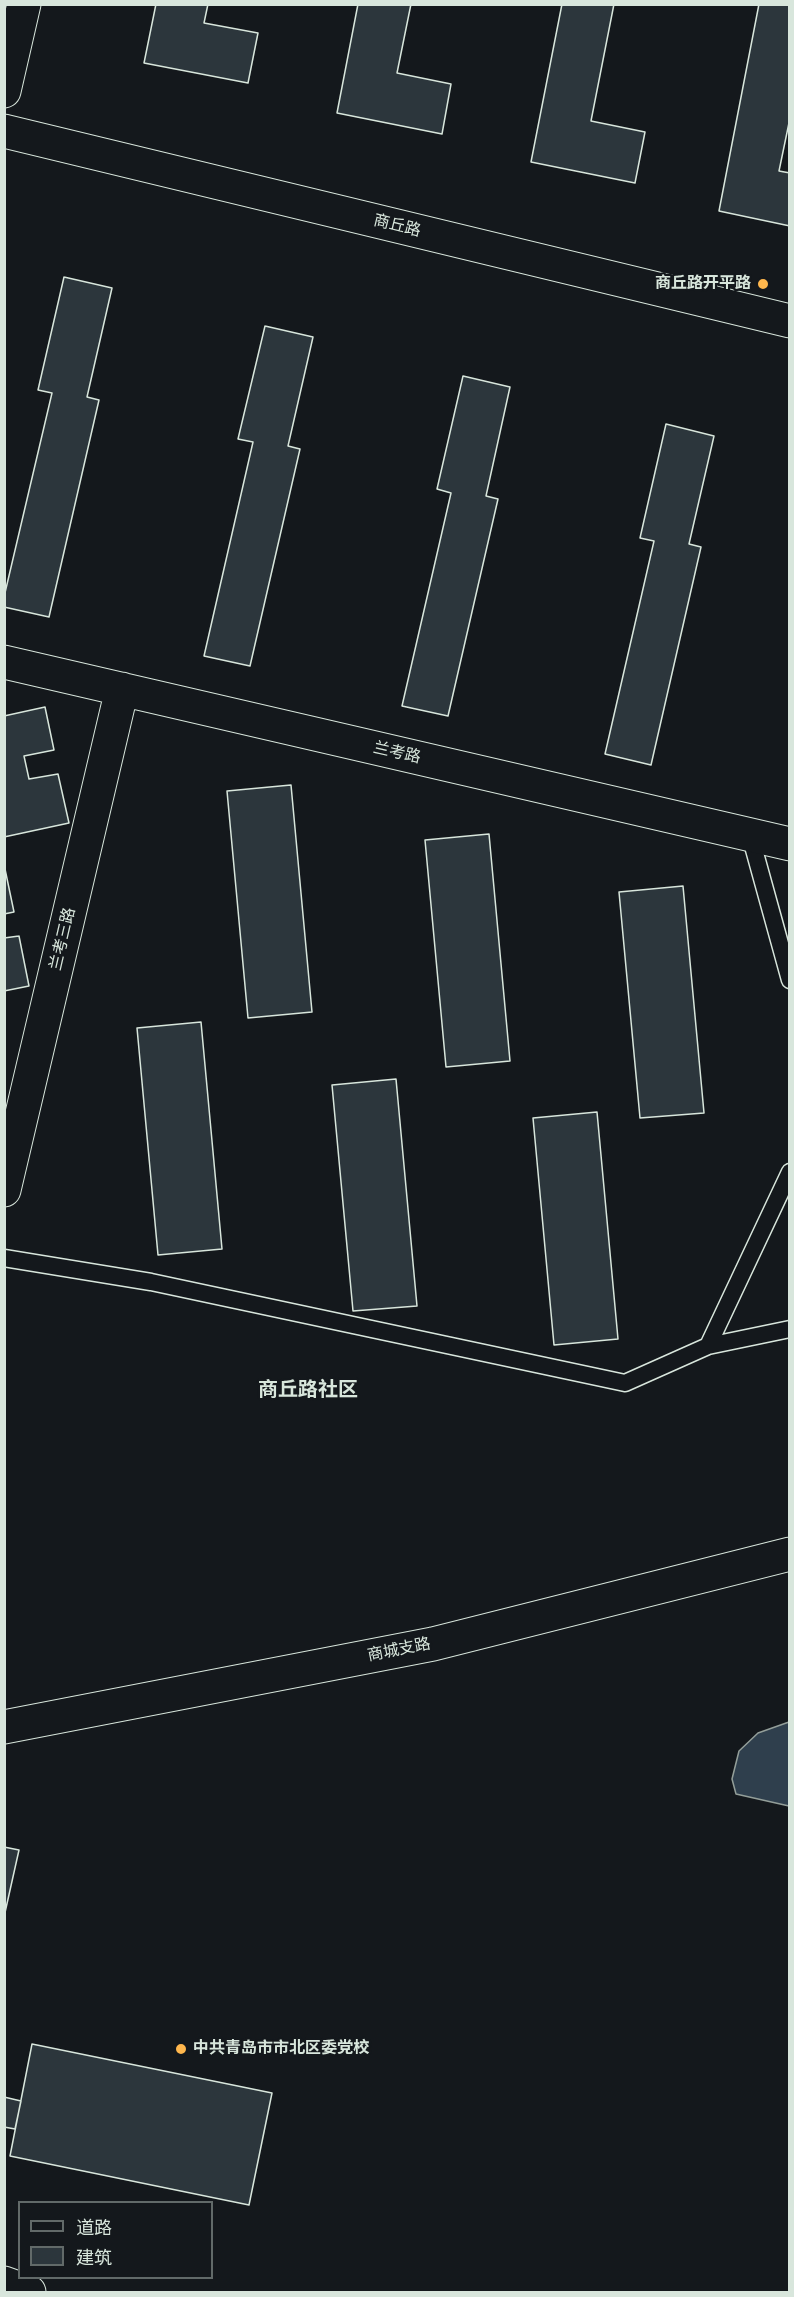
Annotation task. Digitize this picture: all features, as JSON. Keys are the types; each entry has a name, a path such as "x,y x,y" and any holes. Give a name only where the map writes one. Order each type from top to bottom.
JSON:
{"street":[{"path":"4,90 24,4"},
{"name":"商丘路","path":"4,131 789,321"},
{"name":"兰考路","path":"4,662 750,835 789,841"},
{"name":"兰考三路","path":"4,1190 122,689"},
{"name":"商城支路","path":"4,1727 433,1644 789,1554"},
{"path":"4,2283 29,2292"}],"lane":[{"path":"750,835 789,980"},
{"path":"708,1346 789,1172"},
{"path":"4,1258 151,1282 625,1383 708,1346 789,1329"}],"water":[{"path":"789,1722 789,1806 736,1794 732,1779 739,1751 758,1733"}],"building":[{"path":"156,4 208,4 204,23 258,33 248,83 144,63"},
{"path":"358,4 411,4 397,73 451,84 442,134 337,113"},
{"path":"562,4 614,4 591,121 645,132 635,183 531,162"},
{"path":"759,4 790,4 790,118 779,171 790,173 790,226 719,211"},
{"path":"64,277 112,288 87,397 99,400 49,617 4,607 4,597 52,393 38,390"},
{"path":"265,326 313,337 288,446 300,449 250,666 204,656 253,442 238,439"},
{"path":"463,376 510,387 486,496 498,499 448,716 402,706 451,493 437,489"},
{"path":"666,424 714,436 689,544 701,547 651,765 605,754 654,541 640,538"},
{"path":"45,707 54,750 24,756 29,779 58,774 69,823 4,837 4,716"},
{"path":"291,785 312,1012 248,1018 227,791"},
{"path":"489,834 510,1061 446,1067 425,840"},
{"path":"4,870 14,912 4,914"},
{"path":"683,886 704,1113 640,1118 619,892"},
{"path":"19,936 29,986 4,991 4,938"},
{"path":"201,1022 222,1249 158,1255 137,1028"},
{"path":"396,1079 417,1306 353,1311 332,1085"},
{"path":"597,1112 618,1339 554,1345 533,1118"},
{"path":"4,1847 19,1850 4,1917"},
{"path":"32,2044 272,2093 249,2205 10,2156"},
{"path":"4,2097 21,2101 15,2129 4,2127"}],"place":[{"name":"商丘路开平路","path":"763,284"},
{"name":"中共青岛市市北区委党校","path":"181,2049"}],"district":[{"name":"商丘路社区","path":"308,1390"}]}
